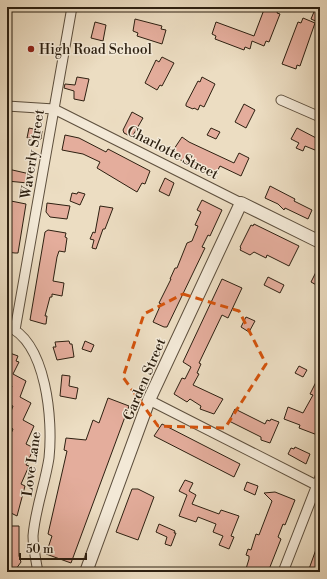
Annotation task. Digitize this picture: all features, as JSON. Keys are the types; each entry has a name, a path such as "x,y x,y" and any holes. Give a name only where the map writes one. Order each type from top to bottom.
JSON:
{"street":[{"name":"Waverly Street","path":"11,328 38,204 72,7"},
{"path":"281,100 320,117"},
{"name":"Charlotte Street","path":"7,106 54,109 320,242"},
{"name":"Garden Street","path":"86,572 149,400 241,203"},
{"name":"Love Lane","path":"11,328 30,345 38,363 46,395 50,431 48,458 33,536 38,572"},
{"path":"149,400 318,486"},
{"path":"283,572 318,486 320,477"}],"highlighted area":[{"path":"183,294 239,311 266,364 225,428 158,426 123,377 144,314"}],"building":[{"path":"265,7 279,7 277,13 280,14 269,42 266,41 264,46 252,41 250,49 245,47 244,50 215,39 216,36 212,34 216,22 254,36"},
{"path":"316,7 320,7 320,23 311,19"},
{"path":"303,18 315,23 300,66 297,65 296,69 282,64 298,22 301,23"},
{"path":"135,19 162,26 161,29 166,30 162,44 137,36 138,33 133,31"},
{"path":"95,22 106,25 103,41 91,38"},
{"path":"162,57 174,63 162,86 160,85 157,90 145,83 156,60 159,62"},
{"path":"77,77 89,79 84,101 74,99 74,91 64,88 65,84 75,85"},
{"path":"202,77 215,84 204,107 200,105 198,110 193,109 186,106 186,104 198,81 200,82"},
{"path":"244,104 255,110 246,128 235,122"},
{"path":"132,112 143,118 132,137 124,133 123,130"},
{"path":"29,128 42,131 41,139 27,138"},
{"path":"211,128 220,132 216,139 207,135"},
{"path":"297,128 320,140 320,152 305,146 303,151 296,148 299,143 291,139"},
{"path":"65,135 79,138 106,152 108,149 150,171 145,184 142,183 137,192 97,168 100,162 83,154 62,150"},
{"path":"182,137 189,142 234,163 239,153 249,158 241,176 220,166 214,177 173,156 174,153 172,152"},
{"path":"8,169 30,174 28,183 7,181"},
{"path":"165,178 174,183 169,196 159,191"},
{"path":"270,186 312,210 308,219 285,208 284,210 278,204 265,198"},
{"path":"78,192 85,194 80,205 70,201 72,193 77,194"},
{"path":"202,200 222,210 210,236 208,235 202,247 205,248 167,327 164,327 153,322 161,304 159,303 175,268 177,268 187,243 192,241 198,226 195,225 201,212 197,210"},
{"path":"11,201 26,204 18,253 7,252"},
{"path":"47,203 70,206 67,219 50,217 46,212"},
{"path":"100,206 113,208 96,249 92,248 94,240 90,239 93,232 95,233"},
{"path":"254,224 299,246 289,266 267,255 266,258 254,252 250,255 240,250 240,247 251,225 253,226"},
{"path":"48,230 66,233 65,237 67,238 65,252 59,251 57,257 53,281 64,283 62,296 52,294 52,297 50,297 45,316 47,316 46,324 44,324 30,320 45,232"},
{"path":"320,264 320,287 311,282"},
{"path":"268,277 284,285 280,293 264,285"},
{"path":"222,279 242,288 228,318 222,315 199,363 201,364 197,373 199,374 193,385 223,399 214,414 200,409 201,406 190,399 187,402 174,394 182,378 185,379 191,367 183,362"},
{"path":"246,317 255,321 249,332 241,327"},
{"path":"69,341 70,344 72,344 74,357 57,360 53,347 56,347 55,342"},
{"path":"85,341 94,345 91,352 82,349"},
{"path":"7,352 18,356 16,361 19,362 13,374 26,381 20,397 31,403 23,420 34,426 26,444 34,448 26,465 29,466 21,484 25,486 17,516 7,511 7,459 11,449 7,448 7,443 13,429 8,426 9,424 7,422 13,406 7,404 7,398 12,386 9,385 7,389"},
{"path":"299,366 307,370 303,377 295,373"},
{"path":"320,374 320,436 299,428 300,425 284,419 288,407 303,413 313,395 310,394"},
{"path":"62,375 70,376 69,386 78,388 76,399 60,396"},
{"path":"108,398 129,406 71,563 46,554 52,536 48,534 67,451 64,450 66,438 86,440 93,420 99,423"},
{"path":"235,409 265,424 267,420 270,421 271,419 279,422 270,443 261,440 261,437 229,421"},
{"path":"162,424 240,464 234,477 154,436"},
{"path":"295,447 310,454 306,464 288,454 291,448 294,449"},
{"path":"185,480 193,483 189,491 196,495 192,504 219,514 221,510 239,516 231,536 234,537 229,549 219,545 223,536 213,532 216,524 198,517 196,522 179,516 187,495 179,491"},
{"path":"247,482 258,486 255,495 244,490"},
{"path":"132,489 138,489 154,497 138,540 116,532"},
{"path":"275,492 295,500 285,525 283,524 278,537 281,539 268,572 245,572 249,559 249,556 246,555 248,549 251,550 256,534 259,535 272,501 264,493"},
{"path":"159,524 175,531 174,533 176,533 171,546 165,544 167,537 156,532"},
{"path":"8,526 19,526 19,556 21,562 16,569 7,566"},
{"path":"319,541 320,572 309,572 309,569"}],"place":[{"name":"High Road School","path":"31,49"}]}
